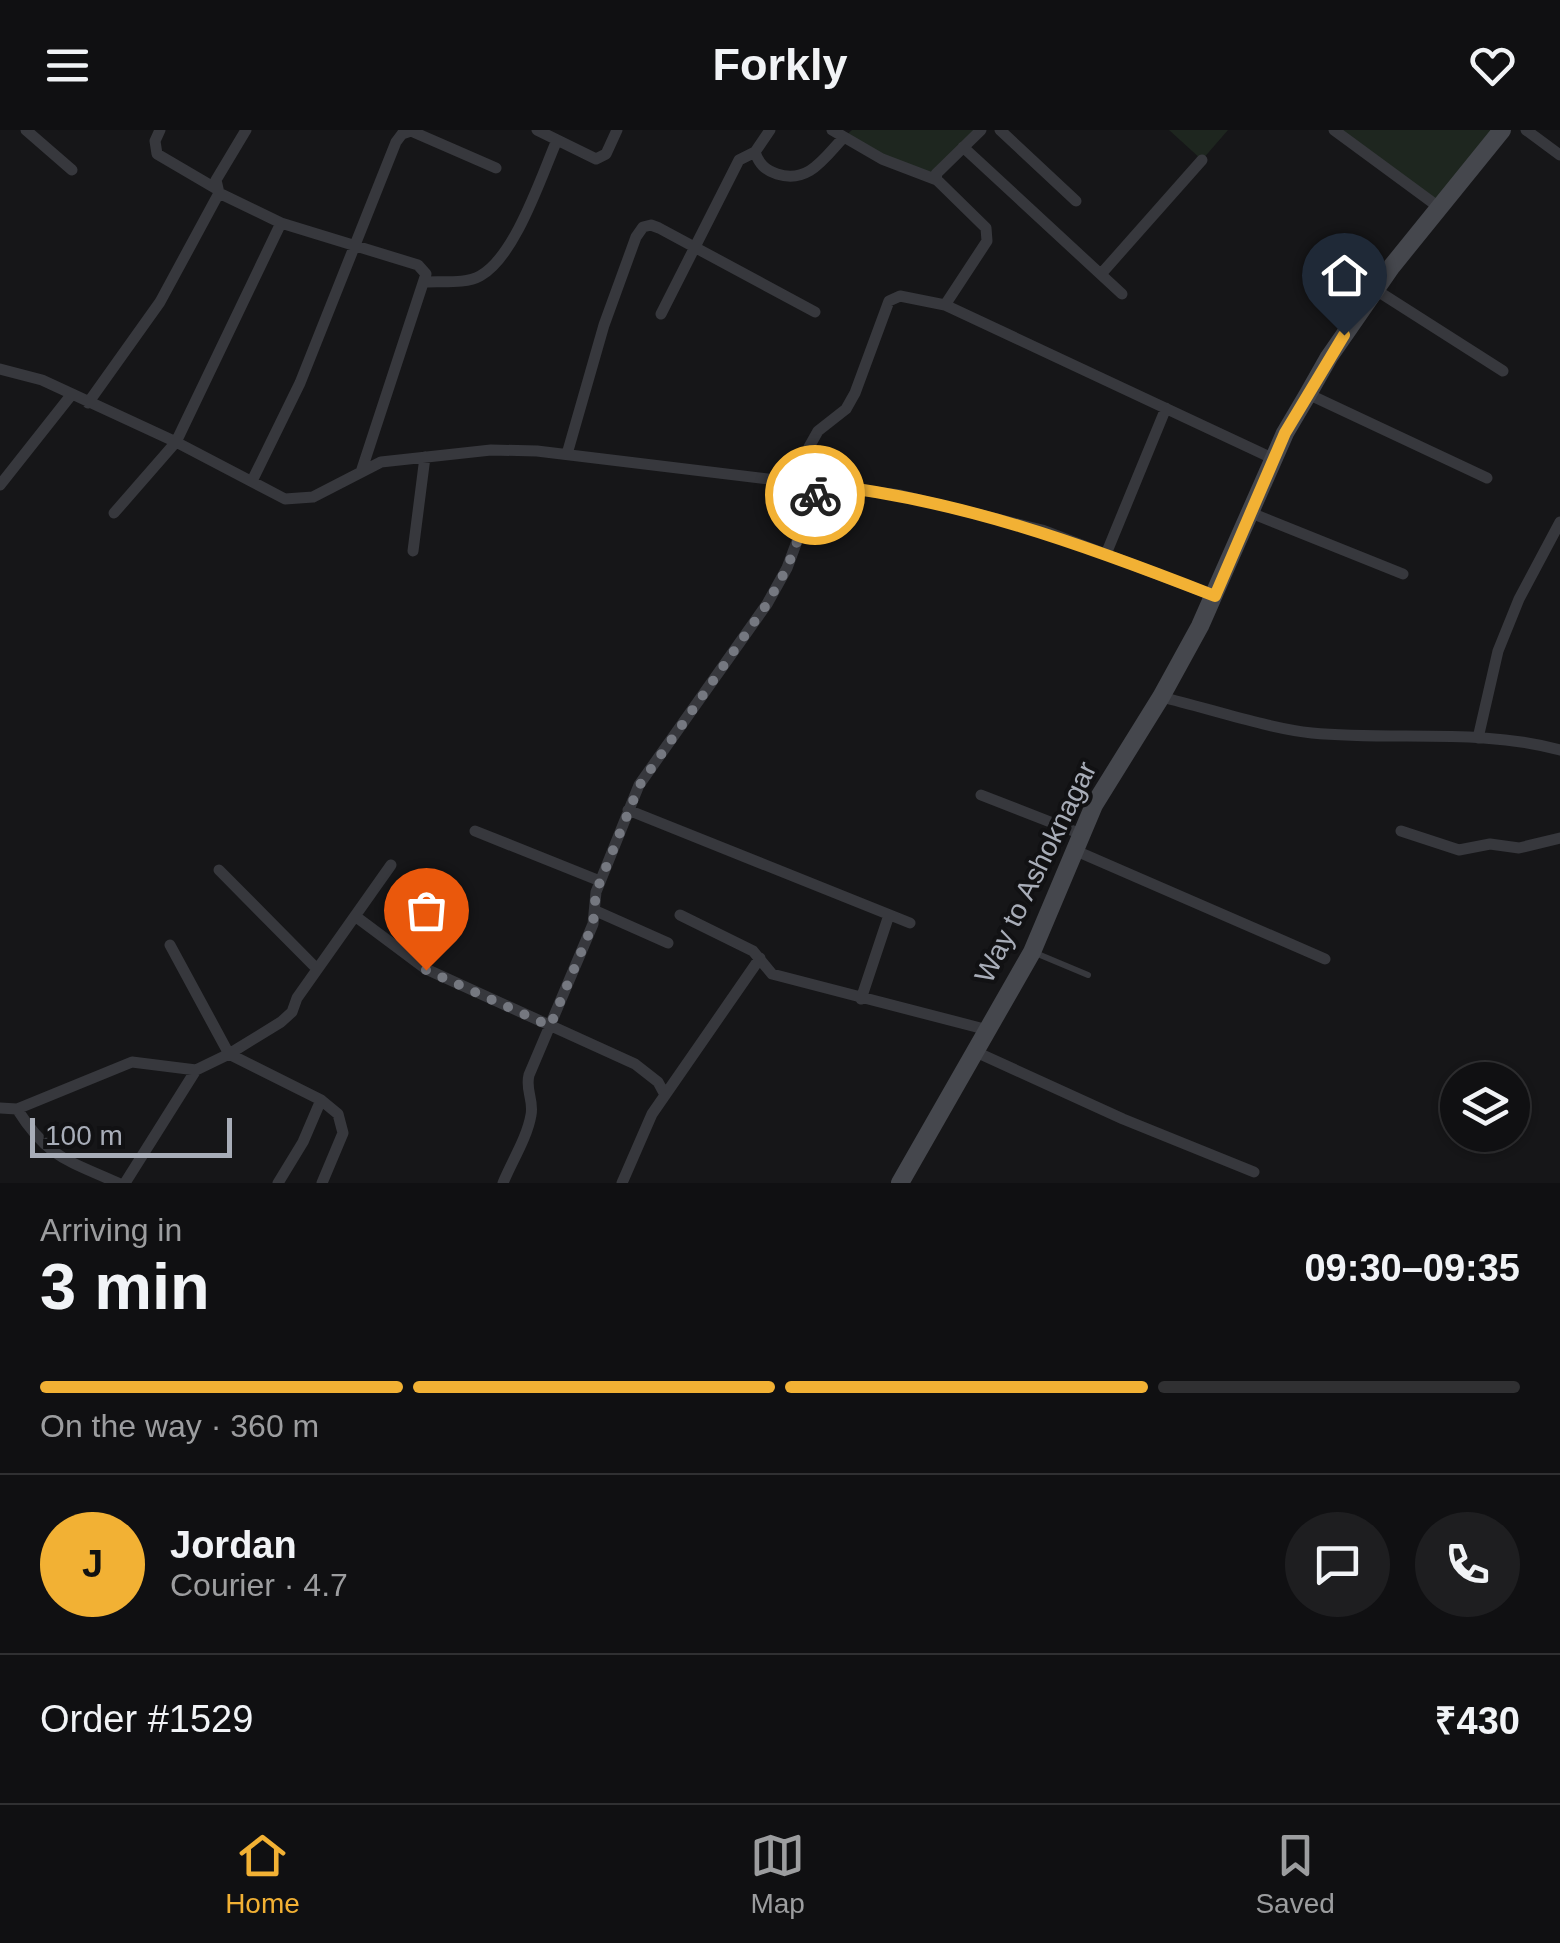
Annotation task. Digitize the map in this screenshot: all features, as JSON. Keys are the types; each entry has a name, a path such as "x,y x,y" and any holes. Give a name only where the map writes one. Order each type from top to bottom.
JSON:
{"street":[{"path":"26,130 72,170"},
{"path":"160,130 155,141 157,154 217,190 281,223 423,268 426,282 362,470"},
{"path":"88,404 160,302 217,190 216,180 246,130"},
{"path":"537,130 596,160 606,154 618,130"},
{"path":"661,314 739,160 744,154 755,152 770,130"},
{"path":"937,180 938,169 981,130"},
{"path":"1000,130 1076,201"},
{"path":"1334,130 1440,208"},
{"name":"Way to Ashoknagar","path":"900,1183 1032,952 1077,842 1112,772 1161,697 1215,596 1274,459 1308,394 1376,290 1502,130"},
{"path":"1526,130 1560,156"},
{"path":"252,481 300,382 402,134 421,132 496,168"},
{"path":"755,152 768,171 788,178 802,176 813,170 838,133 882,159 937,180 988,234 944,305"},
{"path":"426,282 475,279 488,270 521,225 557,140"},
{"path":"962,147 1122,294"},
{"path":"1101,274 1202,160"},
{"path":"114,513 176,442 281,223"},
{"path":"567,454 604,325 643,227 651,225 815,312"},
{"path":"1376,290 1503,371"},
{"path":"801,483 809,447 818,430 846,408 888,301 900,296 944,305 1274,459"},
{"path":"0,369 42,380 176,442 273,496 314,498 381,462 513,449 567,454 900,495 1042,530 1215,596"},
{"path":"0,485 72,394"},
{"path":"1308,394 1488,478"},
{"path":"1106,554 1166,408"},
{"path":"413,551 424,457"},
{"path":"502,1183 530,1120 532,1103 526,1083 593,924 596,892 628,810 639,786 767,604 787,568 818,484"},
{"path":"1251,513 1403,574"},
{"path":"1478,738 1498,652 1519,599 1560,522"},
{"path":"1161,697 1308,733 1478,738 1560,750"},
{"path":"981,795 1326,959"},
{"path":"628,810 910,923"},
{"path":"476,831 600,880"},
{"path":"1401,832 1459,850 1490,844 1519,848 1560,838"},
{"path":"18,1109 37,1140 49,1150 121,1183 196,1070 287,1017 391,864"},
{"path":"219,870 318,968"},
{"path":"596,911 668,943"},
{"path":"680,915 760,958 772,974 988,1030"},
{"path":"861,998 889,915"},
{"path":"355,916 426,970 636,1064 658,1082 665,1095"},
{"path":"170,945 229,1054 322,1100 338,1114 343,1133 322,1183"},
{"path":"622,1183 645,1128 665,1095 760,958"},
{"path":"976,1052 1123,1119 1254,1172"},
{"path":"0,1108 18,1109 132,1062 196,1070"},
{"path":"278,1183 298,1152 322,1100"}],"lane":[{"path":"1032,952 1088,976"}],"shaded area":[{"path":"852,130 984,130 937,180 844,137"},
{"path":"1169,130 1228,130 1202,160"},
{"path":"1335,130 1502,130 1440,208"}],"way so far":[{"path":"426,970 550,1026 593,924 596,892 639,786 767,604 787,568 815,495"}],"route":[{"path":"815,495 818,484 873,490 1042,530 1215,596 1285,433 1344,335"}]}
